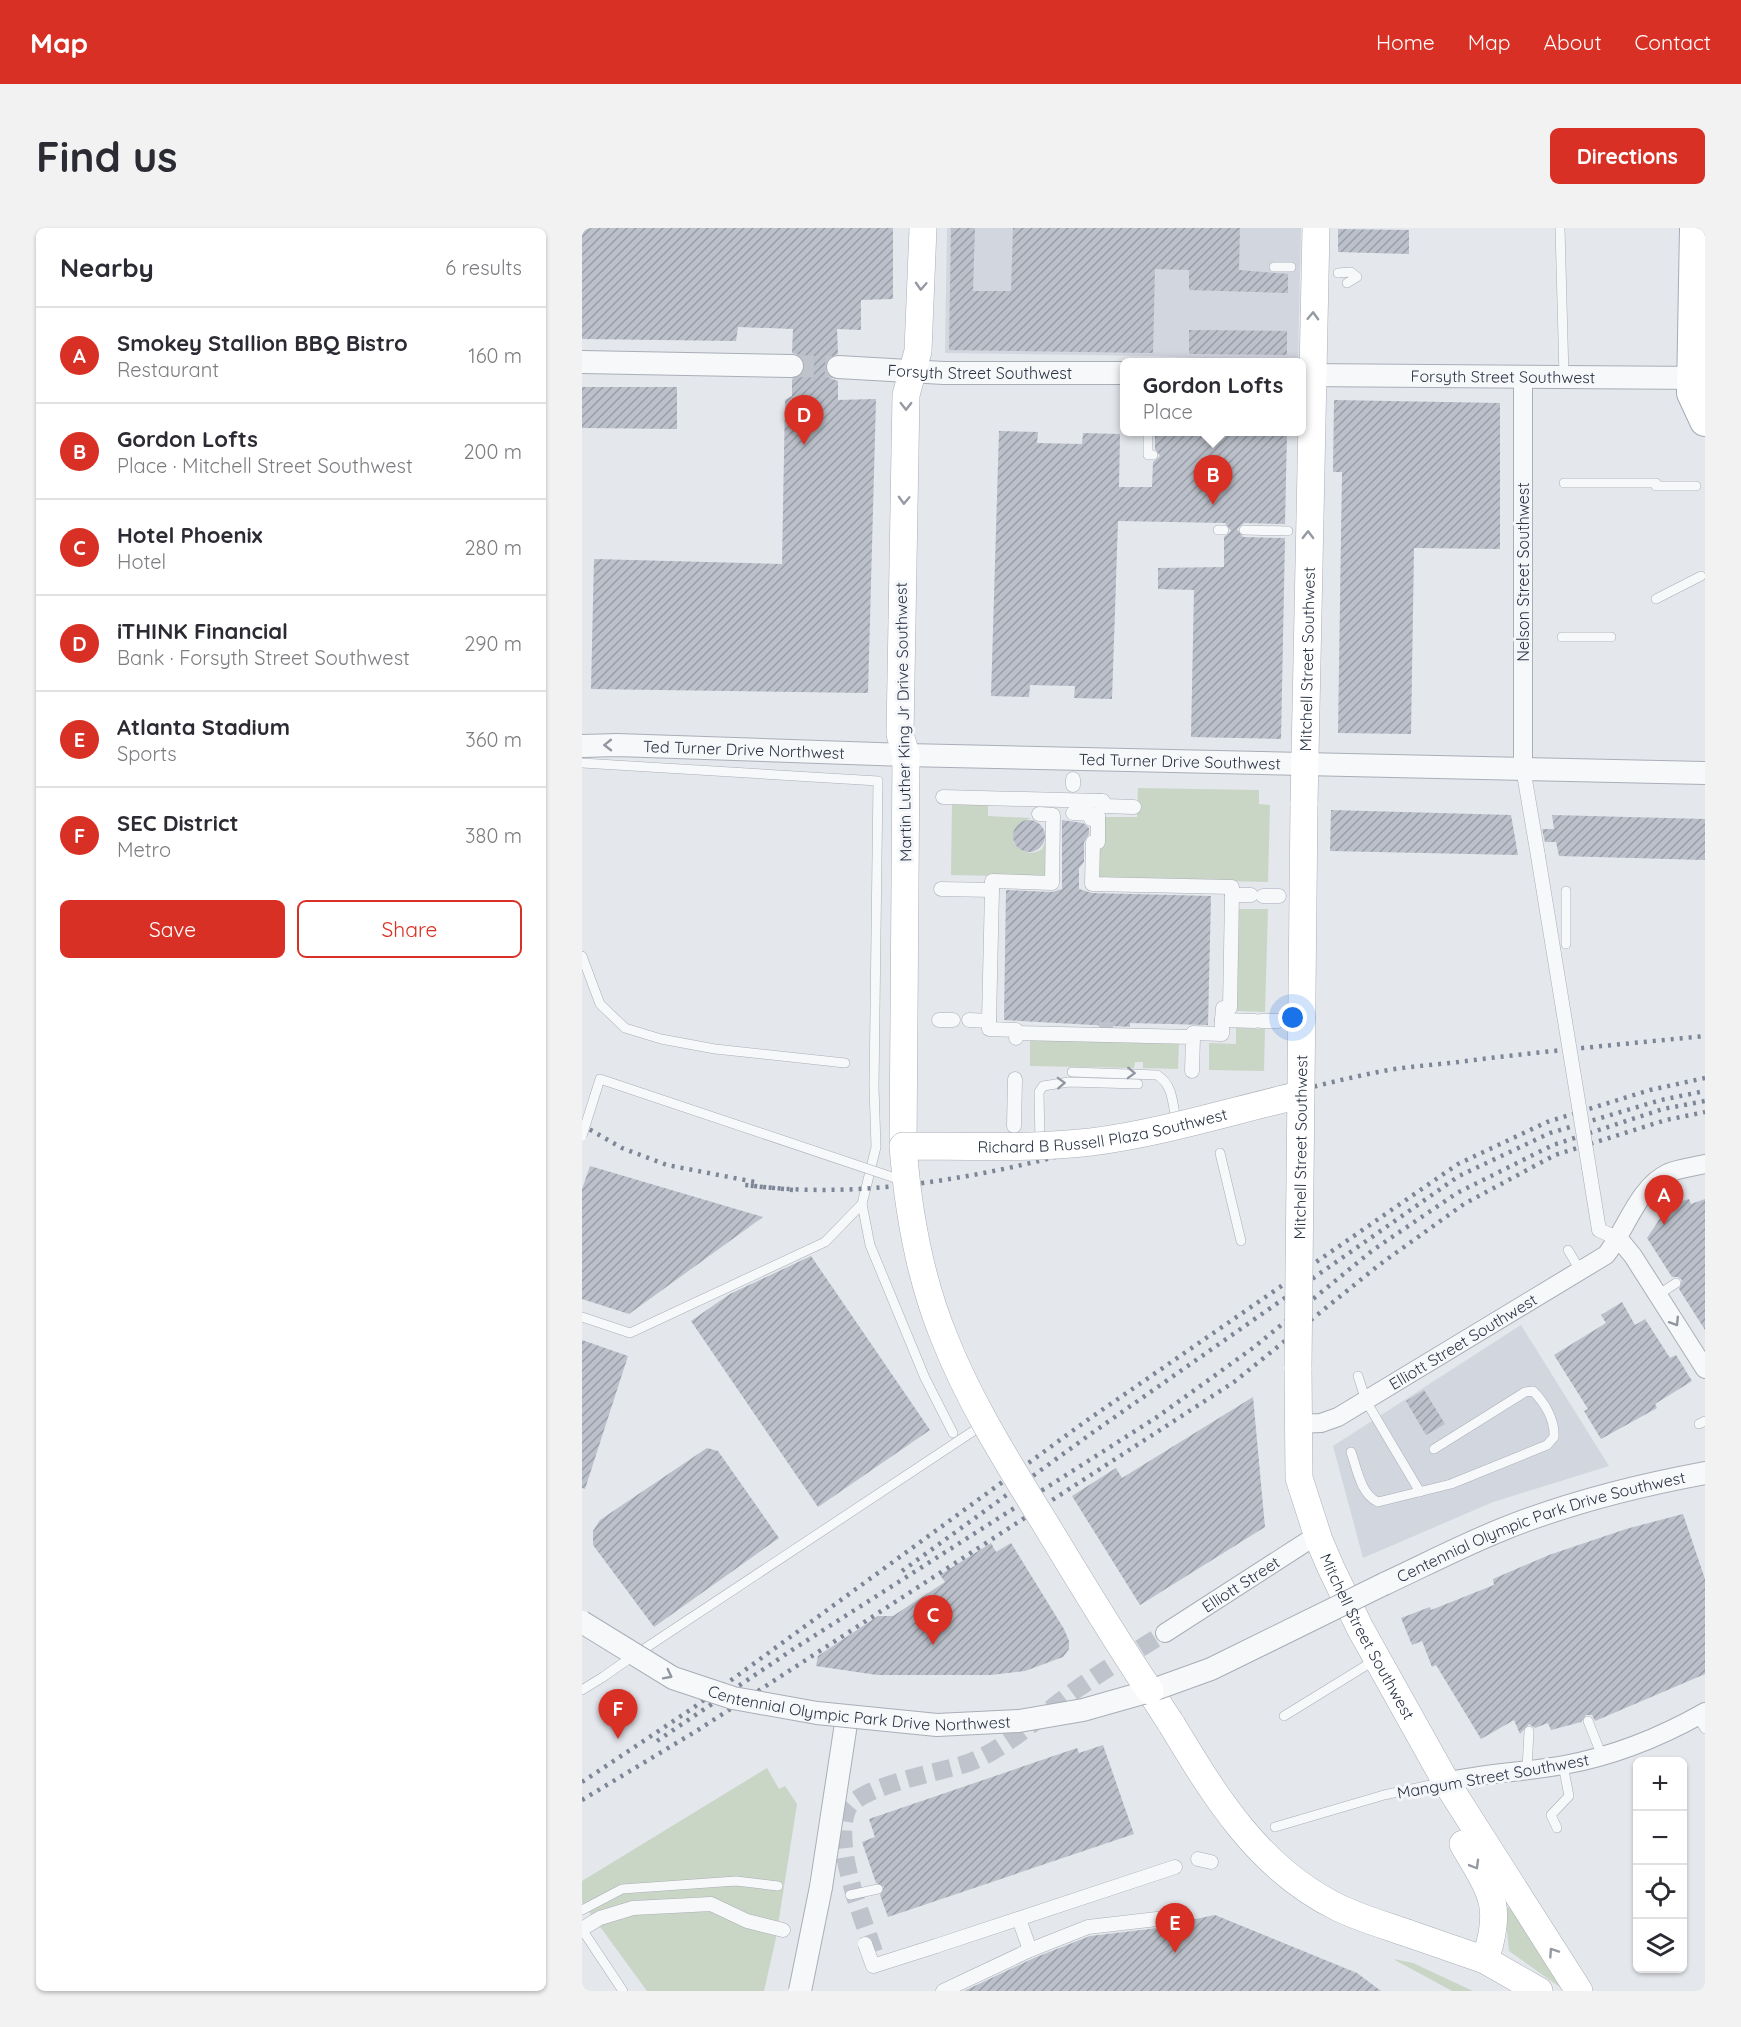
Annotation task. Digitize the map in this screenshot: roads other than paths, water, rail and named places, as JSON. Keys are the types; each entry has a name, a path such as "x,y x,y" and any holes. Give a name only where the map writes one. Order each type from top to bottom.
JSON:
{"main road":[{"name":"Martin Luther King Jr Drive Southwest","path":"923,228 918,351 906,395 901,587 900,734 906,754 903,1146 907,1194 932,1302 944,1337 985,1423 1216,1797 1261,1853 1283,1873 1338,1908 1407,1933 1459,1948 1485,1960"},
{"name":"Mitchell Street Southwest","path":"1306,375 1316,228"},
{"path":"1695,228 1699,284 1699,378 1692,393 1705,421"},
{"name":"Mitchell Street Southwest","path":"1306,436 1297,1424 1299,1478 1317,1535 1377,1659 1446,1782 1579,1991"},
{"name":"Richard B Russell Plaza Southwest","path":"903,1146 1040,1145 1090,1142 1176,1125 1300,1095"},
{"path":"1446,1782 1445,1814 1488,1889 1493,1905 1495,1932 1485,1960 1539,1991"}],"street":[{"path":"582,362 792,366"},
{"name":"Forsyth Street Southwest","path":"838,367 911,371 1120,373"},
{"name":"Forsyth Street Southwest","path":"1306,375 1699,378"},
{"name":"Nelson Street Southwest","path":"1523,376 1523,768"},
{"name":"Ted Turner Drive Northwest","path":"582,746 629,745 906,754"},
{"name":"Ted Turner Drive Southwest","path":"906,754 1705,773"},
{"path":"1523,768 1599,1230 1619,1239 1658,1294 1705,1370"},
{"path":"943,797 990,798 1051,808 1073,802 1099,810"},
{"path":"990,798 990,813"},
{"path":"1134,807 1106,806 1103,801 1099,810 1098,842 1093,842 1092,884 1232,887 1230,1008 1222,1008 1222,1034 1193,1033 1192,1071"},
{"path":"1051,808 1052,883 992,881 989,1029 1016,1030 1016,1035 1106,1033 1192,1037"},
{"path":"941,889 992,890"},
{"path":"1232,895 1279,896"},
{"path":"939,1020 953,1020"},
{"path":"969,1020 989,1021"},
{"path":"1222,1020 1278,1021"},
{"path":"1014,1126 1015,1079"},
{"path":"1619,1239 1636,1207 1660,1179 1669,1173 1705,1164"},
{"name":"Elliott Street Southwest","path":"1297,1424 1326,1421 1366,1401 1606,1255 1619,1239"},
{"name":"Centennial Olympic Park Drive Southwest","path":"1150,1691 1211,1669 1384,1584 1501,1530 1558,1509 1621,1490 1705,1473"},
{"name":"Elliott Street","path":"1165,1632 1317,1535"},
{"name":"Centennial Olympic Park Drive Northwest","path":"582,1623 633,1656 673,1678 733,1698 847,1717 937,1725 1019,1720 1083,1710 1150,1691"},
{"path":"800,1991 817,1914 847,1717"},
{"name":"Mangum Street Southwest","path":"1446,1782 1563,1765 1602,1756 1703,1719"},
{"path":"865,1944 873,1966 1174,1867"},
{"path":"584,1931 600,1918 633,1908 711,1904 747,1921 783,1930"},
{"path":"944,1991 1030,1950 1088,1927 1183,1916"},
{"path":"1019,1919 1030,1950"}],"lane":[{"path":"1560,228 1564,376"},
{"path":"1274,267 1291,267"},
{"path":"1338,273 1351,272 1357,277 1347,283"},
{"path":"1148,436 1148,455 1153,455"},
{"path":"1564,483 1696,486"},
{"path":"1244,530 1288,531"},
{"path":"1656,599 1701,576"},
{"path":"1562,637 1611,637"},
{"path":"582,764 878,781 874,1087 876,1147 862,1204 870,1245 925,1378 953,1433"},
{"path":"1566,891 1566,944"},
{"path":"582,956 600,1004 625,1028 661,1039 715,1049 845,1063"},
{"path":"1072,1072 1157,1076 1166,1080 1176,1125"},
{"path":"582,1136 600,1079 909,1183"},
{"path":"1040,1145 1039,1092 1042,1086 1069,1082 1138,1084"},
{"path":"1220,1153 1241,1240"},
{"path":"582,1317 630,1333 825,1242 862,1204"},
{"path":"1568,1250 1580,1270"},
{"path":"1658,1294 1676,1283"},
{"path":"1358,1376 1366,1401 1420,1492"},
{"path":"1351,1452 1369,1498 1378,1502 1451,1484 1546,1445 1554,1437 1555,1424 1533,1391 1526,1392 1434,1449"},
{"path":"582,1690 985,1423"},
{"path":"1284,1716 1377,1659"},
{"path":"1588,1721 1602,1756"},
{"path":"1527,1769 1529,1731"},
{"path":"1557,1828 1551,1815 1569,1796 1563,1765"},
{"name":"Mangum Street Southwest","path":"1275,1827 1384,1795 1446,1782"},
{"path":"582,1910 621,1889 736,1881 778,1886"},
{"path":"850,1895 878,1889"},
{"path":"584,1931 623,1991"}],"tunnel":[{"path":"792,366 838,367"},
{"path":"1106,1022 1106,1030"},
{"path":"874,1952 856,1901 846,1862 844,1825 847,1810 854,1801 883,1787 968,1763 998,1748 1063,1699 1165,1633"}],"railway":[{"path":"793,1190 745,1185 826,1190 906,1185 985,1173 1064,1155 1300,1090 1378,1072 1525,1054 1705,1036"},
{"path":"582,1782 693,1708 1086,1421 1458,1164 1547,1122 1650,1090 1705,1078"},
{"path":"902,1571 1092,1433 1459,1176 1550,1133 1661,1100 1705,1091"},
{"path":"657,1741 792,1650 1157,1417 1253,1348 1373,1250 1457,1193 1553,1145 1663,1109 1705,1101"},
{"path":"582,1800 698,1730 1234,1382 1379,1265 1464,1204 1555,1155 1666,1120 1705,1112"},
{"path":"582,1125 622,1148 667,1165 755,1182"}],"place":[{"name":"iTHINK Financial","path":"804,445"},
{"name":"Gordon Lofts","path":"1213,505"},
{"name":"Smokey Stallion BBQ Bistro","path":"1664,1225"},
{"name":"Hotel Phoenix","path":"933,1645"},
{"name":"SEC District","path":"618,1739"},
{"name":"Atlanta Stadium","path":"1175,1953"}]}
